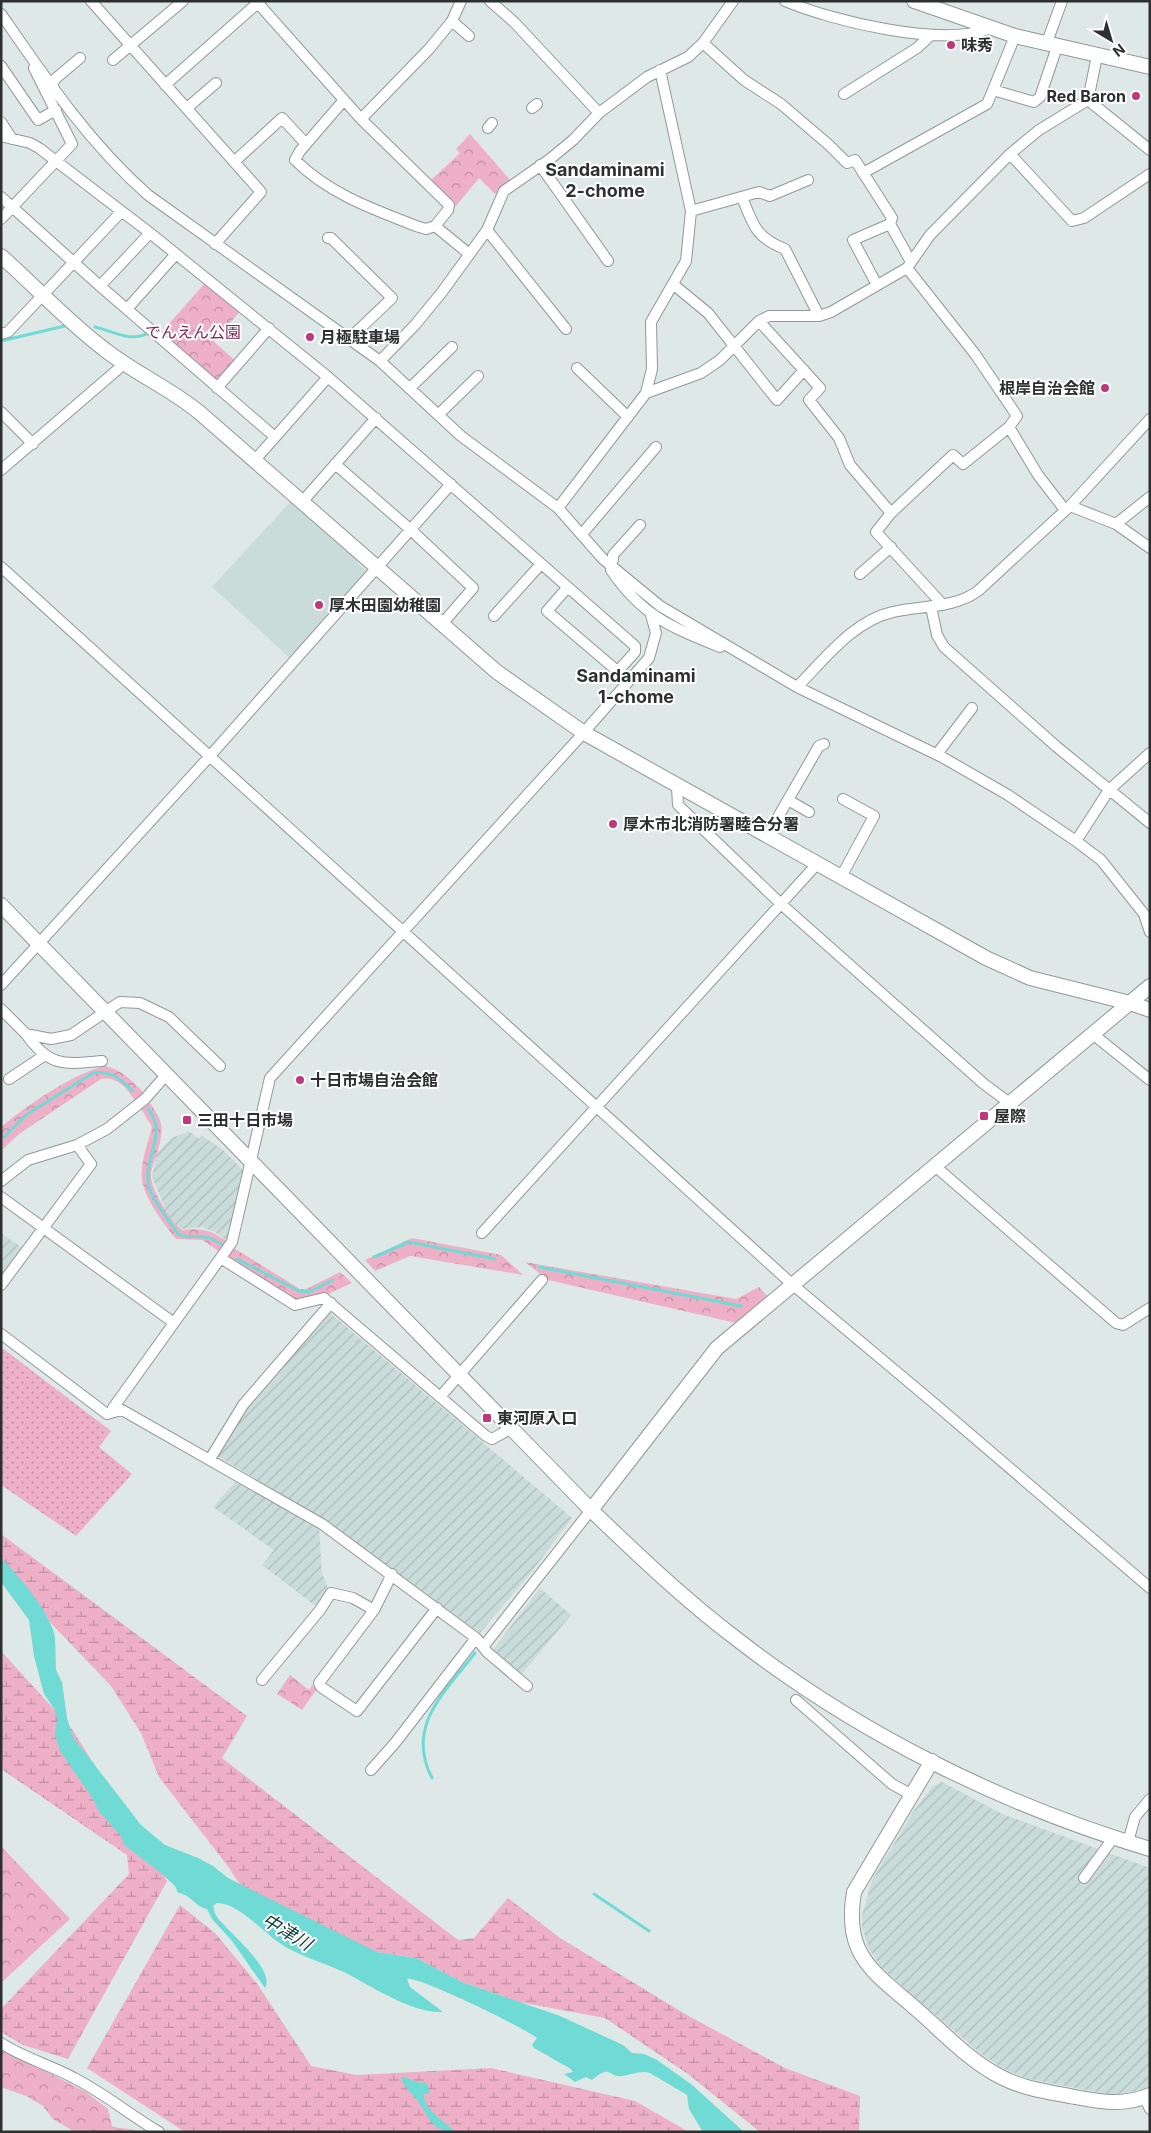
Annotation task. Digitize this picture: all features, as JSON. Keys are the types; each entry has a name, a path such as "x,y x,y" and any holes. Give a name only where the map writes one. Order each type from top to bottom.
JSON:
{"street":[{"path":"91,1 261,192 215,244"},
{"path":"113,60 183,1"},
{"path":"361,120 430,49 452,21 461,1"},
{"path":"490,1 514,22 599,113"},
{"path":"380,361 416,325 487,230 504,191 573,140 599,113 646,77 688,57 703,43 733,1"},
{"path":"785,1 849,20 931,35 975,34 988,29"},
{"path":"914,1 988,29 1052,46 1150,66"},
{"path":"993,90 1034,102 1040,97 1062,1"},
{"path":"165,85 258,2 344,100 361,120 449,205 448,210 434,226 426,229 419,227 343,196 295,160 306,144 344,100"},
{"path":"1,14 80,126 132,182 148,196 380,361 461,436 558,508 606,561 660,606 796,687 936,754 1008,795 1101,860 1144,914 1150,932"},
{"path":"452,21 469,36"},
{"path":"844,94 917,48 931,35"},
{"path":"864,173 987,104 1015,36"},
{"path":"703,43 744,80 781,104 823,140 843,161 847,163 855,160 892,218 890,224 909,265 1020,414 1008,427 963,464 954,456 891,513 876,532 943,605"},
{"path":"646,393 701,373 720,360 759,321 769,316 819,316 831,312 909,265 930,236 1010,154 1039,130 1088,100 1097,56"},
{"path":"52,86 55,79 80,58"},
{"path":"1,219 72,144 56,110 33,71 34,62"},
{"path":"1,66 38,120 56,110"},
{"path":"558,508 646,393 652,369 651,322 674,285 688,255 691,210 660,70"},
{"path":"187,108 216,83"},
{"path":"1088,100 1150,150"},
{"path":"234,162 282,118 306,144"},
{"path":"1,122 12,138"},
{"path":"1,136 30,143 57,161 269,328 376,418 635,646 635,652 618,671"},
{"path":"1010,154 1072,221 1084,218 1150,174"},
{"path":"540,164 608,261"},
{"path":"691,210 759,192 770,196 796,183 808,180"},
{"path":"1,197 126,309 275,437"},
{"path":"742,198 767,242 785,249 819,316"},
{"path":"1,334 8,332 121,212"},
{"path":"877,285 853,240 890,224"},
{"path":"434,226 468,254"},
{"path":"487,230 566,329"},
{"path":"100,286 150,233"},
{"path":"328,238 331,238 392,298 352,336 351,340"},
{"path":"126,309 176,254"},
{"path":"1,256 102,348 124,364 182,399 497,672 584,733 986,958 1030,978 1130,1003 1150,1010"},
{"path":"674,285 708,313 778,400 804,370"},
{"path":"759,321 820,388 809,400 839,438 850,465 891,513"},
{"path":"217,388 269,328"},
{"path":"410,388 447,349"},
{"path":"1,470 124,364"},
{"path":"577,368 628,417"},
{"path":"438,415 478,376"},
{"path":"254,460 328,377"},
{"path":"2,413 33,444"},
{"path":"302,502 376,418"},
{"path":"796,687 865,622 892,612 943,605 967,598 978,591 1067,508 1150,419"},
{"path":"1008,427 1038,475 1067,508 1116,524 1150,548"},
{"path":"582,534 656,447"},
{"path":"335,464 411,530 473,588 442,624"},
{"path":"1,985 209,757 451,484"},
{"path":"1116,524 1150,497"},
{"path":"606,561 613,560 613,555 640,525"},
{"path":"860,574 891,547"},
{"path":"606,561 619,582 651,615 672,627 724,649 731,647"},
{"path":"494,616 541,564"},
{"path":"1,566 209,757 793,1285 1150,1588"},
{"path":"567,588 546,611 628,681"},
{"path":"931,607 937,635 944,648 1109,790 1150,822"},
{"path":"114,1412 113,1408 232,1242 252,1163 270,1078 584,733 649,658 656,633 651,615"},
{"path":"936,754 972,708"},
{"path":"767,836 819,746 824,744"},
{"path":"1076,841 1109,790 1150,753"},
{"path":"678,787 678,805 781,904 984,1084 1011,1104"},
{"path":"841,877 874,816 843,799"},
{"path":"788,800 809,812"},
{"path":"482,1233 817,864"},
{"path":"1,905 591,1510 674,1588 750,1650 817,1696 888,1738 932,1761 1047,1813 1148,1849"},
{"path":"483,1648 707,1358 1150,986"},
{"path":"26,1034 60,1039 71,1035 103,1011 120,1002 140,1003 169,1017 220,1066"},
{"path":"1,1009 51,1060 65,1064 102,1061"},
{"path":"1094,1034 1150,1080"},
{"path":"9,1079 45,1054"},
{"path":"1,1181 28,1160 77,1145 107,1129 144,1099 166,1075"},
{"path":"1,1285 91,1164 77,1145"},
{"path":"936,1167 1116,1323 1123,1325 1150,1308"},
{"path":"1,1197 174,1323"},
{"path":"222,1258 295,1305 324,1298 492,1439 512,1428"},
{"path":"440,1396 542,1280"},
{"path":"210,1459 243,1405 331,1303"},
{"path":"1,1334 107,1414 122,1410 322,1524 476,1638 483,1648 527,1686"},
{"path":"392,1574 374,1610 319,1684 357,1711 437,1608"},
{"path":"262,1680 276,1668 331,1593 353,1598 374,1610"},
{"path":"371,1770 395,1744 476,1638"},
{"path":"796,1700 892,1784 912,1795"},
{"path":"932,1761 854,1892 852,1906 853,1930 865,1961 884,1981 978,2061 1001,2077 1028,2088 1096,2101 1125,2103 1148,2100"},
{"path":"1128,1842 1135,1817 1150,1798"},
{"path":"1084,1878 1114,1837"},
{"path":"1,2043 94,2089 131,2116 159,2132"}],"shaded area":[{"path":"291,501 359,561 358,564 368,572 291,659 212,587"},
{"path":"189,1131 199,1139 202,1136 222,1149 243,1170 227,1241 215,1232 202,1227 182,1229 176,1225 168,1215 152,1177 156,1154 172,1138"},
{"path":"1,1233 24,1249 1,1280"},
{"path":"325,1313 330,1313 572,1518 530,1574 480,1633 323,1519 216,1455 254,1397"},
{"path":"238,1479 319,1527 322,1573 329,1591 318,1608 262,1565 274,1550 213,1507"},
{"path":"540,1588 571,1615 521,1675 492,1651"},
{"path":"942,1782 1002,1814 1150,1868 1150,2097 1144,2089 1119,2095 1102,2093 1029,2079 1002,2068 980,2053 882,1969 869,1949 862,1927 862,1915 872,1880 915,1809 933,1786"}],"green space":[{"path":"470,134 511,181 495,194 479,178 456,206 430,181 460,153 456,149"},
{"name":"でんえん公園","path":"205,283 240,311 214,342 237,362 219,383 160,334"},
{"path":"105,1066 122,1073 145,1094 136,1102 121,1084 112,1080 101,1079 19,1134 1,1151 1,1127 37,1100 65,1083"},
{"path":"148,1100 158,1115 162,1130 151,1173 153,1187 167,1212 182,1230 196,1229 206,1231 228,1242 222,1254 203,1240 176,1239 152,1206 142,1178 144,1156 152,1127 140,1107"},
{"path":"412,1238 501,1255 523,1275 410,1256 375,1271 365,1260"},
{"path":"232,1247 300,1289 306,1289 340,1272 352,1283 326,1295 296,1301 225,1258"},
{"path":"525,1262 736,1299 759,1287 769,1298 736,1323 548,1280"},
{"path":"1,1347 111,1431 99,1447 132,1474 76,1536 1,1485"},
{"path":"1,1534 247,1716 222,1758 458,1940 474,1938 508,1898 560,1938 685,2014 785,2068 860,2096 859,2132 760,2132 688,2074 605,2018 519,2002 462,1982 416,1958 377,1952 266,1923 227,1865 159,1777 141,1733 111,1686 1,1571"},
{"path":"1,1651 72,1729 167,1881 68,2059 23,2045 1,2032 1,2009 129,1874 127,1855 1,1769"},
{"path":"290,1675 309,1690 312,1685 317,1689 302,1710 277,1694"},
{"path":"1,1846 70,1919 1,1983"},
{"path":"180,1905 215,1933 258,1985 311,2066 357,2075 491,2068 635,2101 689,2132 185,2132 87,2068"},
{"path":"1,2048 86,2092 108,2109 112,2126 139,2132 75,2132 53,2119 43,2106 26,2096 1,2087"}],"water":[{"name":"中津川","path":"1,1557 28,1588 43,1609 52,1627 55,1637 56,1670 62,1682 67,1718 73,1737 141,1825 165,1845 198,1858 213,1866 228,1878 377,1952 416,1958 462,1982 560,2016 623,2045 632,2053 644,2054 657,2060 691,2084 744,2132 703,2132 689,2109 687,2095 650,2073 639,2072 618,2076 609,2072 603,2072 592,2080 586,2077 575,2082 564,2074 573,2072 571,2069 534,2048 532,2045 537,2038 493,2014 430,1985 407,1979 410,1987 443,2012 419,2009 406,2004 344,1972 294,1951 278,1942 233,1907 217,1903 213,1906 217,1917 249,1951 264,1971 267,1980 265,1988 232,1941 212,1919 207,1909 178,1893 175,1886 161,1873 124,1845 121,1836 100,1813 91,1796 60,1751 55,1735 57,1719 55,1710 44,1694 34,1656 29,1620 1,1582"},
{"path":"404,2077 420,2083 426,2082 430,2093 424,2094 427,2105 435,2115 455,2132 441,2129 428,2118 418,2101 404,2085 401,2078"}],"waterway":[{"path":"1,341 69,325"},
{"path":"95,327 129,337 142,336 148,333"},
{"path":"4,1137 26,1115 93,1073 110,1074 133,1091"},
{"path":"148,1109 154,1118 156,1127 156,1137 148,1177 153,1197 178,1234 187,1237 209,1238 222,1245"},
{"path":"374,1257 409,1242 495,1259"},
{"path":"237,1259 299,1291 309,1292 333,1280"},
{"path":"539,1267 741,1306"},
{"path":"432,1778 425,1759 423,1742 426,1726 441,1696 475,1653"},
{"path":"594,1894 649,1931"}],"place":[{"name":"味秀","path":"951,45"},
{"name":"Red Baron","path":"1136,96"},
{"name":"月極駐車場","path":"310,337"},
{"name":"根岸自治会館","path":"1105,388"},
{"name":"厚木田園幼稚園","path":"319,605"},
{"name":"厚木市北消防署睦合分署","path":"613,824"},
{"name":"十日市場自治会館","path":"300,1080"},
{"name":"屋際","path":"984,1116"},
{"name":"三田十日市場","path":"187,1120"},
{"name":"東河原入口","path":"487,1418"}],"district":[{"name":"Sandaminami 2-chome","path":"605,180"},
{"name":"Sandaminami 1-chome","path":"636,686"}]}
